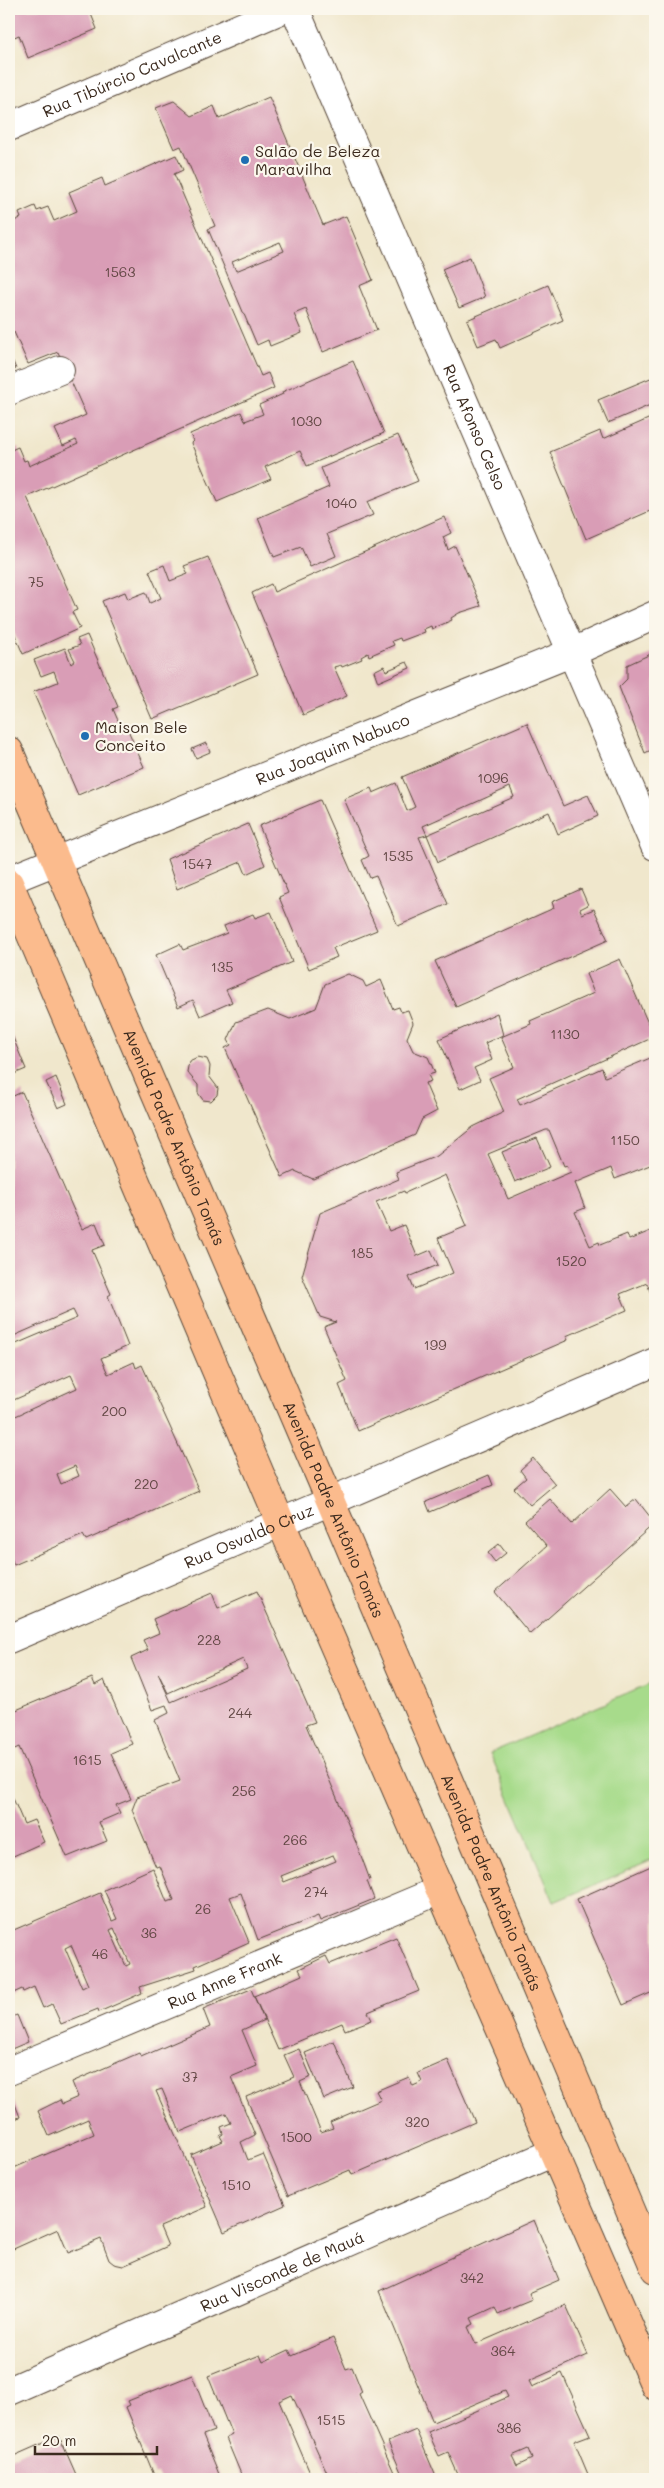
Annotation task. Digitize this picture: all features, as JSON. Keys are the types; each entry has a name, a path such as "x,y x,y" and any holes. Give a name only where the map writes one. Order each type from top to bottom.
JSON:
{"main road":[{"name":"Avenida Padre Antônio Tomás","path":"9,751 330,1500 655,2269"},
{"path":"9,882 280,1521 655,2386"}],"street":[{"name":"Rua Tibúrcio Cavalcante","path":"9,127 283,9"},
{"name":"Rua Afonso Celso","path":"295,9 655,846"},
{"path":"9,391 60,370"},
{"name":"Rua Joaquim Nabuco","path":"9,882 56,860 573,652 655,615"},
{"name":"Rua Osvaldo Cruz","path":"9,1639 280,1521 655,1362"},
{"name":"Rua Anne Frank","path":"9,2072 440,1890"},
{"name":"Rua Visconde de Mauá","path":"9,2391 554,2152"}],"green space":[{"path":"655,1682 655,1859 554,1902 490,1753"}],"building":[{"path":"9,9 89,9 97,29 28,58 19,35 12,38 9,30"},
{"path":"269,97 323,225 346,216 373,280 359,286 377,330 323,352 306,309 294,314 302,333 270,346 268,340 257,345 208,229 215,226 181,146 174,149 156,108 174,101 192,116 214,106 219,119","holes":["280,242 284,251 236,271 232,262"]},
{"path":"176,155 183,170 174,174 261,376 268,373 274,388 27,497 77,610 72,612 80,628 23,654 9,621 9,451 18,447 24,461 27,460 29,466 78,444 76,440 63,446 55,429 86,415 58,352 28,364 14,332 9,334 9,223 21,218 19,213 35,206 37,211 48,207 54,221 77,211 69,192 102,178 105,186"},
{"path":"470,257 485,297 459,308 442,269"},
{"path":"548,285 563,320 500,348 496,339 478,346 467,320"},
{"path":"9,352 16,369 9,372"},
{"path":"353,361 384,433 307,466 300,451 265,467 271,479 217,502 191,443 193,441 190,434 241,412 245,421 263,414 259,405 283,394 282,392"},
{"path":"653,377 655,382 655,403 608,423 598,400"},
{"path":"655,416 655,523 650,511 586,539 550,452 600,431 603,439"},
{"path":"398,435 418,481 367,502 373,515 327,534 336,556 310,567 301,547 274,557 258,518 329,487 321,468"},
{"path":"444,517 451,533 443,537 448,550 455,546 481,606 459,613 451,618 452,620 432,629 431,626 424,629 425,632 401,641 400,638 392,641 394,645 369,656 368,653 361,657 362,659 342,667 341,665 334,667 347,696 303,715 252,593 271,584 274,592"},
{"path":"208,557 258,674 152,719 102,601 125,592 128,599 146,592 150,603 161,598 149,571 164,565 170,581 188,574 184,566"},
{"path":"87,635 118,707 113,709 120,725 125,723 144,767 78,795 33,692 58,682 54,671 41,676 34,660 65,648 71,664 75,661 69,649 80,645 77,639"},
{"path":"655,652 655,748 645,753 619,687 627,679 627,665"},
{"path":"407,662 410,668 378,682 374,671 384,666 386,671"},
{"path":"527,723 563,806 588,795 598,816 558,834 549,812 438,862 427,835 419,837 448,904 398,926 376,876 370,878 362,860 369,856 344,799 371,788 373,793 396,783 407,811 415,807 402,777","holes":["510,787 514,797 427,835 423,826"]},
{"path":"206,743 210,752 196,758 192,749"},
{"path":"320,800 377,930 333,948 337,957 309,969 279,897 288,893 259,826"},
{"path":"248,824 265,865 246,874 241,862 177,889 167,859"},
{"path":"581,889 588,905 580,909 582,914 594,909 608,940 456,1007 435,961 554,908 552,902"},
{"path":"271,912 292,962 226,990 232,1002 200,1016 193,1000 178,1007 156,955 180,944 183,950 227,933 224,926 253,914 255,918"},
{"path":"620,959 654,1037 517,1099 520,1105 602,1068 605,1077 655,1056 655,1163 615,1179 611,1168 575,1183 585,1208 575,1212 590,1246 599,1242 600,1245 627,1234 629,1240 655,1229 655,1299 653,1299 647,1283 620,1294 627,1310 566,1336 568,1340 358,1431 339,1385 347,1381 324,1327 336,1322 320,1317 302,1276 320,1213 399,1179 396,1172 437,1156 473,1127 504,1112 489,1078 514,1067 501,1037 531,1024 530,1021 594,993 586,974","holes":["549,1130 564,1166 567,1165 571,1172 508,1199 488,1154","445,1175 467,1226 438,1238 453,1273 414,1289 409,1277 438,1265 431,1250 417,1256 404,1225 389,1231 376,1202 404,1191 405,1193"]},
{"path":"348,974 363,981 366,987 381,980 393,1009 399,1007 401,1012 408,1010 413,1023 407,1038 413,1051 428,1057 435,1073 428,1075 431,1081 425,1083 437,1111 422,1119 415,1135 313,1179 295,1171 282,1177 225,1048 231,1045 228,1040 236,1022 268,1010 290,1019 316,1008 325,984"},
{"path":"497,1013 503,1035 485,1043 492,1060 474,1068 480,1080 460,1089 439,1039"},
{"path":"9,1028 26,1069 9,1076"},
{"path":"198,1057 207,1059 210,1066 209,1076 218,1088 217,1095 211,1101 203,1100 198,1093 198,1085 187,1072 189,1061"},
{"path":"56,1077 67,1104 58,1108 46,1082"},
{"path":"22,1092 82,1229 96,1223 105,1245 92,1250 111,1294 108,1296 128,1346 101,1358 108,1374 134,1362 136,1368 142,1365 199,1491 86,1540 83,1535 14,1565 9,1553 9,1419 77,1388 71,1375 9,1402 9,1347 77,1318 73,1310 9,1338 9,1098","holes":["75,1466 79,1476 61,1484 57,1474"]},
{"path":"537,1138 550,1167 515,1182 502,1152"},
{"path":"533,1458 555,1484 530,1505 514,1488 526,1478 520,1470"},
{"path":"489,1475 493,1485 430,1512 426,1502"},
{"path":"610,1489 626,1507 636,1499 655,1523 530,1634 495,1592 547,1546 525,1521 550,1499 572,1524"},
{"path":"499,1544 506,1553 495,1562 488,1553"},
{"path":"257,1591 315,1722 306,1725 357,1845 370,1880 367,1881 374,1899 320,1921 318,1916 258,1940 241,1893 230,1897 249,1942 195,1966 196,1969 140,1987 142,1993 99,2012 98,2009 61,2024 52,2004 43,2008 34,1987 23,1992 22,1989 9,1995 9,1932 100,1893 112,1921 117,1919 104,1890 153,1868 167,1902 174,1900 160,1866 156,1867 132,1810 137,1797 180,1781 155,1720 169,1713 166,1705 152,1710 131,1658 148,1650 143,1640 159,1633 153,1619 212,1593 218,1608","holes":["243,1659 247,1669 171,1702 158,1673 168,1693","333,1855 336,1861 284,1882 281,1876","114,1928 130,1964 126,1966 110,1930","71,1945 88,1985 82,1988 65,1948"]},
{"path":"92,1678 95,1685 104,1680 132,1744 111,1753 131,1799 116,1805 120,1813 99,1822 107,1841 67,1857 19,1747 10,1751 12,1758 9,1760 9,1713"},
{"path":"9,1789 24,1824 34,1820 44,1842 9,1858"},
{"path":"651,1866 655,1876 655,1991 623,2005 577,1899"},
{"path":"396,1937 419,1991 368,2012 372,2020 345,2030 342,2023 278,2050 254,1996 302,1975 299,1969 326,1956 330,1964"},
{"path":"251,1989 264,2020 242,2030 257,2066 231,2077 255,2135 241,2142 248,2160 263,2154 285,2205 224,2232 191,2155 223,2141 220,2136 223,2134 221,2127 231,2123 226,2113 180,2132 162,2089 156,2091 207,2207 160,2227 168,2246 123,2266 114,2264 109,2260 101,2239 68,2253 58,2229 9,2251 9,2170 94,2134 88,2119 49,2136 38,2111 60,2100 62,2104 78,2097 72,2082 139,2053 141,2057 210,2027 203,2009"},
{"path":"9,2009 12,2017 17,2015 28,2042 9,2050"},
{"path":"334,2041 353,2087 324,2099 305,2053"},
{"path":"299,2049 311,2077 300,2082 321,2132 333,2128 330,2122 381,2100 376,2091 409,2077 413,2086 422,2082 418,2073 448,2060 475,2122 352,2175 350,2170 288,2196 246,2097 294,2077 284,2055"},
{"path":"13,2099 20,2117 9,2121 9,2101"},
{"path":"534,2220 559,2280 529,2293 532,2300 498,2314 495,2307 471,2318 474,2324 468,2327 476,2344 566,2305 588,2355 529,2381 532,2387 562,2373 590,2435 574,2441 590,2479 460,2479 448,2452 439,2456 428,2432 508,2397 505,2391 433,2422 379,2291","holes":["528,2449 532,2459 517,2466 512,2456"]},
{"path":"333,2338 346,2369 352,2367 362,2392 359,2394 397,2479 362,2479 358,2472 342,2479 330,2479 292,2395 279,2401 310,2473 294,2479 243,2479 226,2438 232,2435 208,2376 260,2355 263,2362 289,2350 292,2356"},
{"path":"192,2375 214,2431 203,2435 221,2479 161,2479 158,2473 154,2475 126,2407 130,2405 128,2401"},
{"path":"416,2430 437,2479 404,2479 388,2442"},
{"path":"59,2436 78,2479 9,2479 9,2458"}],"place":[{"name":"Salão de Beleza Maravilha","path":"245,160"},
{"name":"Maison Bele Conceito","path":"85,736"}]}
